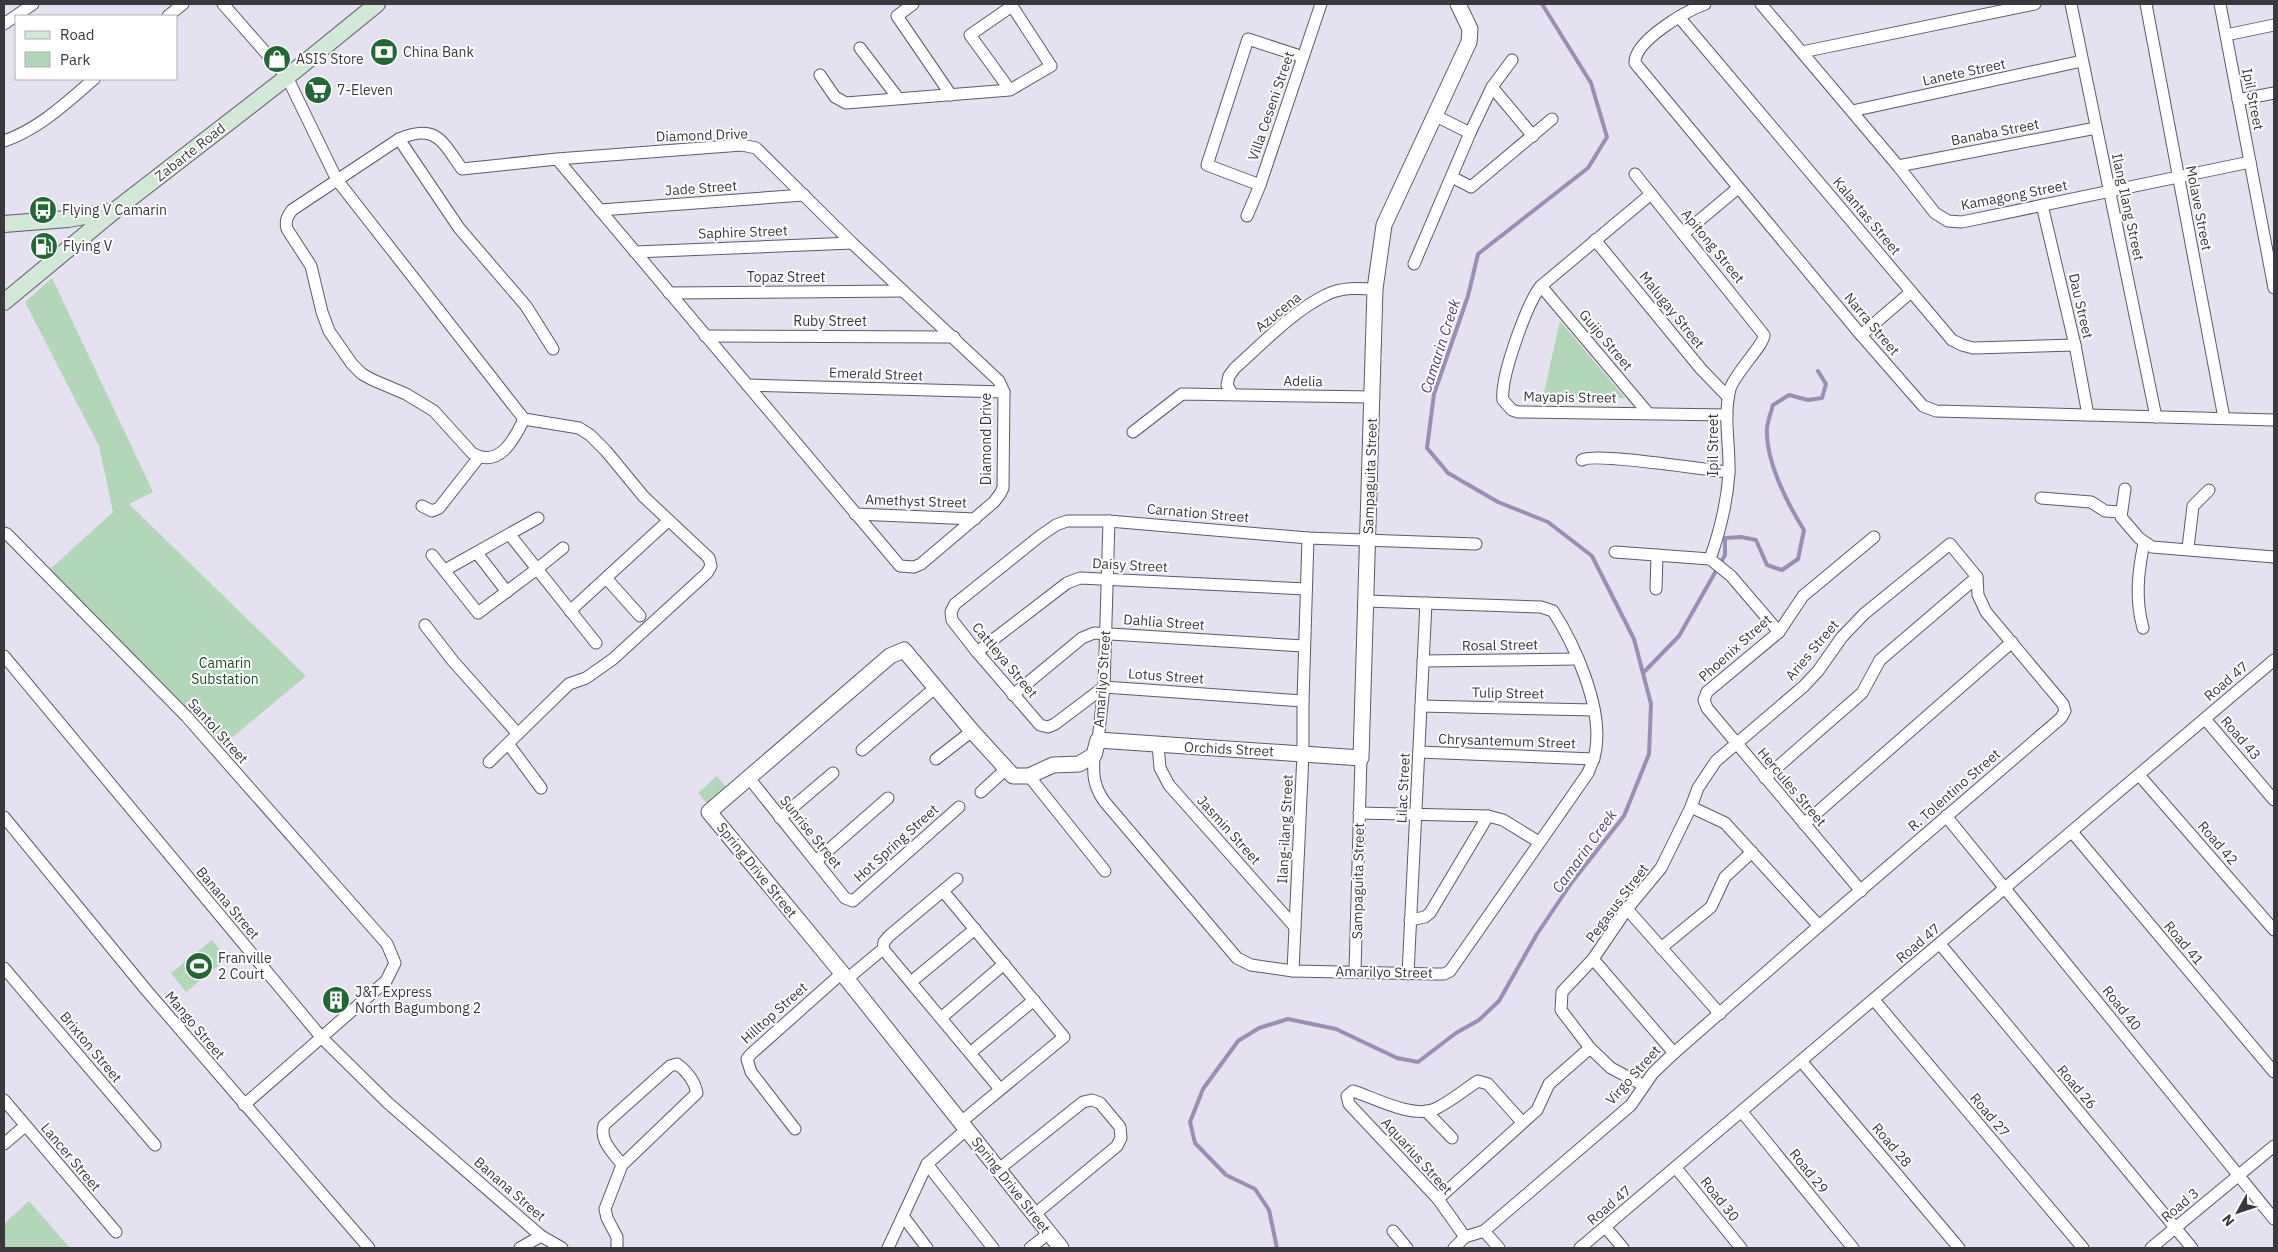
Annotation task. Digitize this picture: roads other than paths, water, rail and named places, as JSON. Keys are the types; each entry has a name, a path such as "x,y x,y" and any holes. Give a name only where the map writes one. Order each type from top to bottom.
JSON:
{"main road":[{"name":"Zabarte Road","path":"4,302 114,210 287,77 377,4"},
{"path":"4,224 68,219 114,210"}],"street":[{"path":"17,15 33,4"},
{"path":"169,15 183,4"},
{"path":"223,4 287,77 337,180 524,419 580,428 590,435 606,451 644,497 709,558 712,566 707,573 613,659 586,678 569,684 518,734 509,746 489,762"},
{"path":"913,4 897,16 951,95"},
{"name":"Villa Ceseni Street","path":"1246,216 1260,185 1321,4"},
{"name":"Sampaguita Street","path":"1355,971 1375,289 1384,225 1434,115 1470,42 1470,29 1458,4"},
{"name":"Narra Street","path":"1705,4 1679,17 1641,47 1635,57 1635,63 1913,397 1930,410 2274,420"},
{"name":"Kamagong Street","path":"1761,4 1936,213 1948,221 1962,222 2250,162"},
{"path":"1802,52 2035,4"},
{"name":"Ilang Ilang Street","path":"2071,4 2156,417"},
{"name":"Molave Street","path":"2146,4 2224,418"},
{"name":"Ipil Street","path":"2220,4 2274,288"},
{"path":"820,75 835,97 840,102 846,103 1010,90 1051,66 1012,6 970,35 1010,90"},
{"path":"4,24 15,16"},
{"name":"Kalantas Street","path":"1679,17 1952,340 1973,348 2075,345"},
{"path":"2226,34 2274,25"},
{"path":"1260,185 1207,165 1248,39 1303,57"},
{"path":"860,48 898,98"},
{"path":"1414,264 1470,132 1492,87 1512,60"},
{"name":"Lanete Street","path":"1852,111 2082,61"},
{"path":"4,141 24,134 46,119 93,80"},
{"path":"1492,87 1533,136"},
{"path":"2238,100 2274,93"},
{"path":"1434,115 1470,132"},
{"path":"1452,177 1471,187 1552,119"},
{"name":"Banaba Street","path":"1898,166 2096,128"},
{"path":"524,419 514,439 506,449 487,458 479,457 472,453 434,411 406,394 362,374 329,331 322,312 311,266 286,223 292,210 399,139 413,133 428,132 440,138 462,168 557,159"},
{"path":"399,139 459,228 526,306 553,349"},
{"name":"Diamond Drive","path":"749,146 762,152 852,243 999,381 1004,392 1002,488 994,502 921,564 907,568 894,562 557,159 749,146"},
{"name":"Apitong Street","path":"1635,174 1762,331 1764,339"},
{"path":"1683,234 1738,188"},
{"name":"Mayapis Street","path":"1651,194 1540,286 1526,310 1504,384 1503,400 1506,405 1518,412 1727,415"},
{"name":"Jade Street","path":"600,210 804,195"},
{"name":"Dau Street","path":"2042,205 2075,345 2088,414"},
{"name":"Malugay Street","path":"1595,240 1701,369 1728,397"},
{"name":"Saphire Street","path":"635,252 852,243"},
{"name":"Guijo Street","path":"1540,286 1648,413"},
{"name":"Azucena","path":"1232,394 1227,385 1229,376 1235,368 1302,310 1326,294 1347,288 1375,289"},
{"name":"Topaz Street","path":"669,293 903,291"},
{"path":"1861,335 1911,292"},
{"name":"Ruby Street","path":"705,336 954,337"},
{"name":"Ipil Street","path":"1710,559 1722,522 1729,472 1728,397 1735,377 1764,339"},
{"name":"Emerald Street","path":"747,385 1004,392"},
{"name":"Adelia","path":"1133,432 1182,394 1372,397"},
{"path":"422,506 432,511 438,508 479,457"},
{"path":"1582,460 1590,457 1611,457 1729,472"},
{"path":"2124,489 2120,512 2121,517 2144,543 2152,546 2274,557"},
{"path":"2188,548 2193,506 2208,490"},
{"path":"2041,498 2092,502 2105,511 2120,512"},
{"name":"Amethyst Street","path":"855,514 975,519"},
{"path":"445,570 538,518"},
{"name":"Carnation Street","path":"951,612 955,604 1056,525 1067,520 1109,521 1308,538 1476,544"},
{"path":"570,611 668,521"},
{"name":"Amarilyo Street","path":"1109,521 1104,687 1093,777 1097,791 1237,958 1251,965 1293,971 1444,974 1456,966 1588,773 1594,759 1597,746 1594,710 1577,659 1561,623 1553,611 1542,607 1366,601"},
{"name":"Santol Street","path":"4,533 187,717 387,944 395,963 386,981 322,1038"},
{"path":"510,535 596,643"},
{"name":"Phoenix Street","path":"1704,700 1707,692 1779,632 1803,596 1874,537"},
{"name":"Ilang-ilang Street","path":"1293,971 1303,754 1308,538"},
{"path":"2143,628 2137,596 2144,543"},
{"name":"Aries Street","path":"1691,807 1706,773 1716,760 1804,686 1818,671 1842,637 1864,614 1950,544 1977,577"},
{"path":"432,555 478,613 563,548"},
{"path":"1615,552 1710,559 1731,576 1779,632"},
{"path":"477,553 507,592"},
{"path":"1656,589 1657,555"},
{"path":"1804,824 2012,642 1986,612 1978,595 1977,577"},
{"path":"1765,778 1862,693 1880,660 1977,577"},
{"name":"Daisy Street","path":"977,652 1067,583 1080,578 1306,589"},
{"path":"607,579 640,616"},
{"name":"Lilac Street","path":"1408,974 1426,602"},
{"name":"Cattleya Street","path":"951,612 952,620 977,652 1040,725 1048,727 1055,724 1104,687"},
{"path":"425,625 453,661 518,734"},
{"name":"Dahlia Street","path":"1013,695 1082,638 1094,633 1304,646"},
{"name":"R. Tolentino Street","path":"1861,891 2061,718 2065,711 2063,704 2012,642"},
{"name":"Spring Drive Street","path":"1006,769 904,650 890,656 709,812 844,976 1061,1248"},
{"name":"Banana Street","path":"4,656 322,1038 388,1103 541,1236 562,1248"},
{"name":"Rosal Street","path":"1423,661 1577,659"},
{"name":"Road 47","path":"1580,1248 1606,1228 2205,719 2273,664"},
{"path":"862,750 936,687"},
{"name":"Lotus Street","path":"1104,687 1303,701"},
{"name":"Hercules Street","path":"1704,700 1707,708 1861,891"},
{"name":"Tulip Street","path":"1422,706 1594,710"},
{"name":"Road 43","path":"2205,719 2274,800"},
{"path":"936,759 972,731"},
{"name":"Orchids Street","path":"1029,776 1053,765 1079,764 1096,748 1158,745 1361,758"},
{"name":"Jasmin Street","path":"1158,745 1160,768 1169,785 1295,927"},
{"path":"509,746 541,788"},
{"name":"Chrysantemum Street","path":"1420,752 1594,759"},
{"path":"981,792 1006,769 1014,776 1029,776 1105,871"},
{"path":"780,818 833,773"},
{"name":"Road 42","path":"2139,775 2274,930"},
{"name":"Sunrise Street","path":"749,778 845,898 853,901"},
{"path":"816,861 888,798"},
{"name":"Hot Spring Street","path":"853,901 959,807"},
{"path":"1691,807 1725,822 1819,926"},
{"name":"Pegasus Street","path":"1590,1048 1561,1010 1562,992 1594,959 1627,909 1662,868 1691,807"},
{"path":"1359,813 1488,816 1503,820 1539,842"},
{"path":"1410,920 1425,917 1430,913 1488,816"},
{"name":"Road 40","path":"1946,816 2274,1219"},
{"name":"Mango Street","path":"4,817 244,1105 369,1248"},
{"name":"Road 41","path":"2072,832 2274,1072"},
{"path":"1661,948 1711,907 1725,877 1752,852"},
{"path":"957,880 889,936 884,942 884,950 1000,1089"},
{"path":"888,1248 927,1164 1000,1089 1064,1036 943,891"},
{"name":"Virgo Street","path":"1465,1237 1484,1230 1631,1104 1640,1094 1643,1085 1674,1053 1861,891"},
{"path":"1627,909 1720,1014"},
{"path":"911,982 974,929"},
{"name":"Road 26","path":"1940,944 2192,1248"},
{"path":"844,976 884,950"},
{"path":"1594,959 1674,1053"},
{"path":"941,1018 1004,964"},
{"name":"Brixton Street","path":"4,968 155,1145"},
{"name":"Hilltop Street","path":"795,1130 751,1072 747,1059 844,976"},
{"path":"970,1053 1034,1000"},
{"name":"Road 27","path":"1874,1000 2083,1248"},
{"path":"244,1105 322,1038"},
{"path":"1438,1200 1537,1110 1549,1084 1590,1048 1611,1068 1643,1085"},
{"name":"Road 28","path":"1802,1062 1960,1248"},
{"path":"617,1248 617,1237 606,1218 605,1209 622,1165 697,1094 696,1086 684,1068 677,1064 670,1066 604,1125 603,1139 622,1165"},
{"path":"1452,1138 1426,1112 1435,1109 1478,1082 1483,1081 1488,1084 1522,1122"},
{"name":"Aquarius Street","path":"1426,1112 1415,1112 1354,1091 1347,1096 1349,1104 1438,1200 1465,1237"},
{"name":"Lancer Street","path":"4,1100 116,1232"},
{"path":"998,1169 1083,1102 1092,1100 1100,1103 1120,1127 1121,1138 1117,1146 1035,1214"},
{"name":"Road 29","path":"1742,1112 1853,1248"},
{"path":"4,1144 25,1126"},
{"name":"Road 3","path":"2151,1248 2274,1146"},
{"path":"927,1164 993,1248"},
{"name":"Road 30","path":"1676,1168 1741,1248"},
{"path":"903,1216 927,1248"},
{"path":"1606,1228 1623,1248"},
{"path":"1484,1230 1499,1248"},
{"path":"1393,1231 1407,1248"},
{"path":"1030,1248 1049,1233"},
{"path":"520,1248 541,1236"},
{"path":"1454,1248 1465,1237"}],"waterway":[{"name":"Camarin Creek","path":"1277,1248 1269,1210 1255,1189 1226,1175 1195,1143 1190,1122 1203,1089 1238,1041 1259,1028 1288,1019 1336,1029 1397,1058 1418,1062 1456,1033 1479,1020 1499,1001 1537,934 1572,882 1624,816 1649,754 1651,704 1634,639 1592,556 1548,522 1498,502 1448,473 1427,448 1434,394 1468,296 1478,254 1588,168 1607,137 1591,83 1542,4"},
{"path":"1643,673 1679,636 1725,555 1725,538 1741,537 1756,540 1767,565 1782,570 1798,559 1804,530 1778,481 1767,440 1767,428 1773,405 1789,395 1808,400 1822,398 1826,384 1818,371"}],"place":[{"name":"China Bank","path":"384,52"},
{"name":"ASIS Store","path":"277,59"},
{"name":"7-Eleven","path":"318,90"},
{"name":"Flying V Camarin","path":"43,210"},
{"name":"Flying V","path":"44,246"},
{"name":"Franville 2 Court","path":"199,966"},
{"name":"J&T Express North Bagumbong 2","path":"336,1000"}],"park label":[{"name":"Camarin Substation","path":"225,672"}]}
